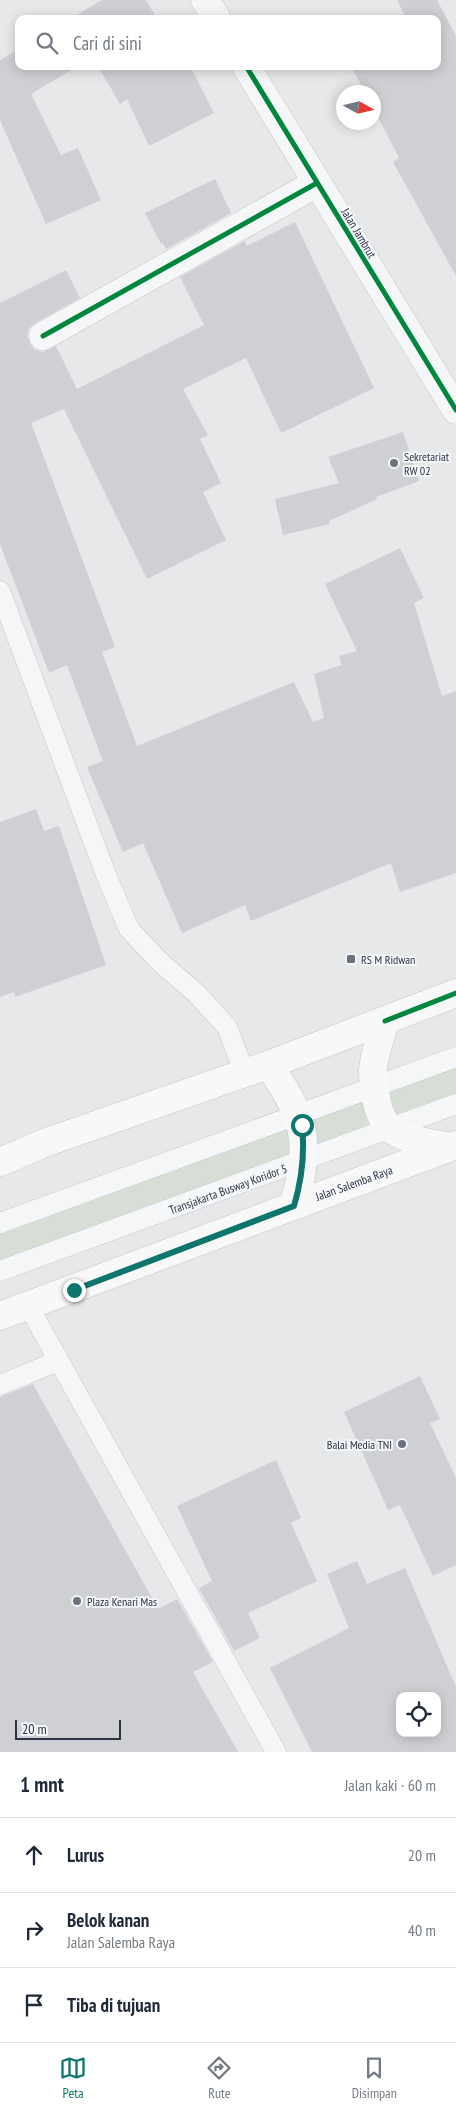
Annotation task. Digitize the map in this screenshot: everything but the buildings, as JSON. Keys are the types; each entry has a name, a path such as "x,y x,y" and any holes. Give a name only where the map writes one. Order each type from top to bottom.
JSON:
{"main road":[{"path":"0,1162 48,1142 257,1070 456,993"},
{"path":"385,1021 373,1069 374,1086 383,1119 390,1129 419,1140 454,1146"},
{"path":"257,1070 286,1090 298,1115 302,1131 303,1161 301,1183 294,1206"},
{"name":"Jalan Salemba Raya","path":"0,1316 29,1307 454,1146"}],"street":[{"path":"206,0 215,15"},
{"name":"Jalan Jambrut","path":"248,70 456,410"},
{"path":"44,336 318,183"}],"lane":[{"path":"0,591 106,875 129,928 160,962 197,994 228,1027 257,1070"},
{"path":"0,1223 142,1169 298,1115 456,1057"},
{"name":"Transjakarta Busway Koridor 5","path":"0,1271 456,1104"},
{"path":"29,1307 276,1752"},
{"path":"0,1385 58,1361"}],"shaded area":[{"path":"456,1057 456,1104 0,1270 0,1223"}],"cycle path":[{"path":"248,70 456,410"},
{"path":"43,336 317,183"},
{"path":"385,1021 456,993"}],"place":[{"name":"Sekretariat RW 02","path":"394,463"},
{"name":"RS M Ridwan","path":"351,959"},
{"name":"Balai Media TNI","path":"402,1444"},
{"name":"Plaza Kenari Mas","path":"77,1601"}],"route":[{"path":"74,1290 294,1206 301,1183 303,1161 302,1125"}]}
